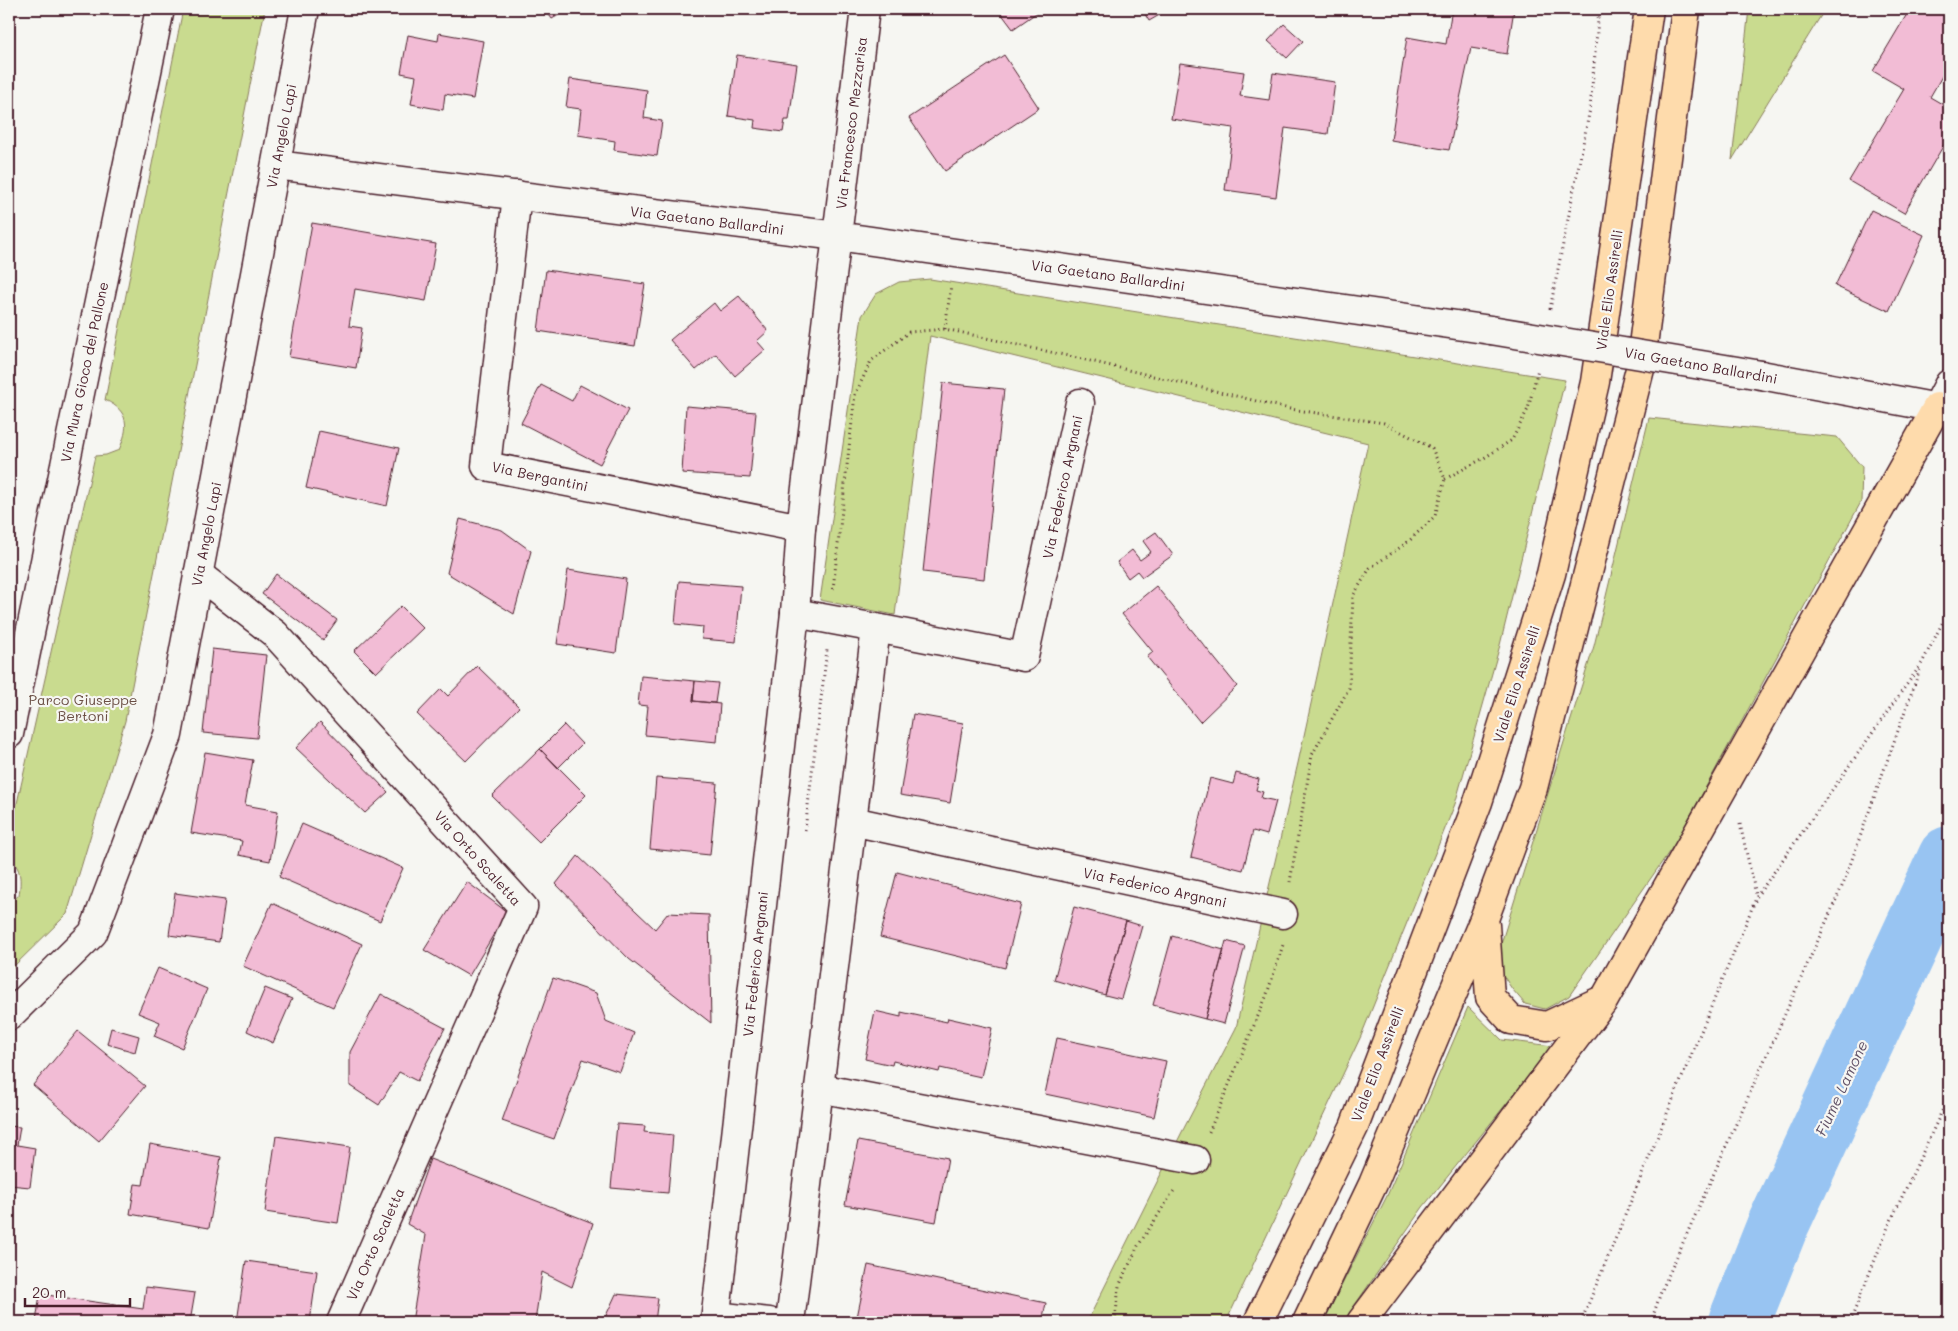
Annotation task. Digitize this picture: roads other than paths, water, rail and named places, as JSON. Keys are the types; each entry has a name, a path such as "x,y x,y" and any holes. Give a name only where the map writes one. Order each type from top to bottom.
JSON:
{"main road":[{"name":"Viale Elio Assirelli","path":"1258,1322 1354,1127 1478,802 1551,574 1595,382 1649,9"},
{"path":"1307,1322 1373,1184 1484,919 1533,788 1640,369 1686,9"},
{"path":"1362,1322 1604,1000 1945,400"},
{"path":"1484,919 1490,997 1511,1020 1547,1026 1604,1000"}],"street":[{"name":"Via Mura Gioco del Pallone","path":"9,734 160,9"},
{"name":"Via Angelo Lapi","path":"9,1016 93,933 168,736 305,9"},
{"name":"Via Francesco Mezzarisa","path":"837,236 865,9"},
{"name":"Via Gaetano Ballardini","path":"276,165 837,236 1491,330 1761,375 1945,400"},
{"name":"Via Bergantini","path":"517,195 486,466 801,528"},
{"name":"Via Federico Argnani","path":"769,1322 715,1319 795,613 801,528 837,236"},
{"name":"Via Federico Argnani","path":"795,613 1024,657 1080,403"},
{"name":"Via Orto Scaletta","path":"198,574 276,634 523,907 342,1322"},
{"path":"790,1322 876,628"},
{"name":"Via Federico Argnani","path":"852,821 1282,914"},
{"path":"819,1088 1195,1160"}],"waterway":[{"name":"Fiume Lamone","path":"1739,1322 1777,1227 1949,857"}],"park label":[{"name":"Parco Giuseppe Bertoni","path":"83,708"}]}
